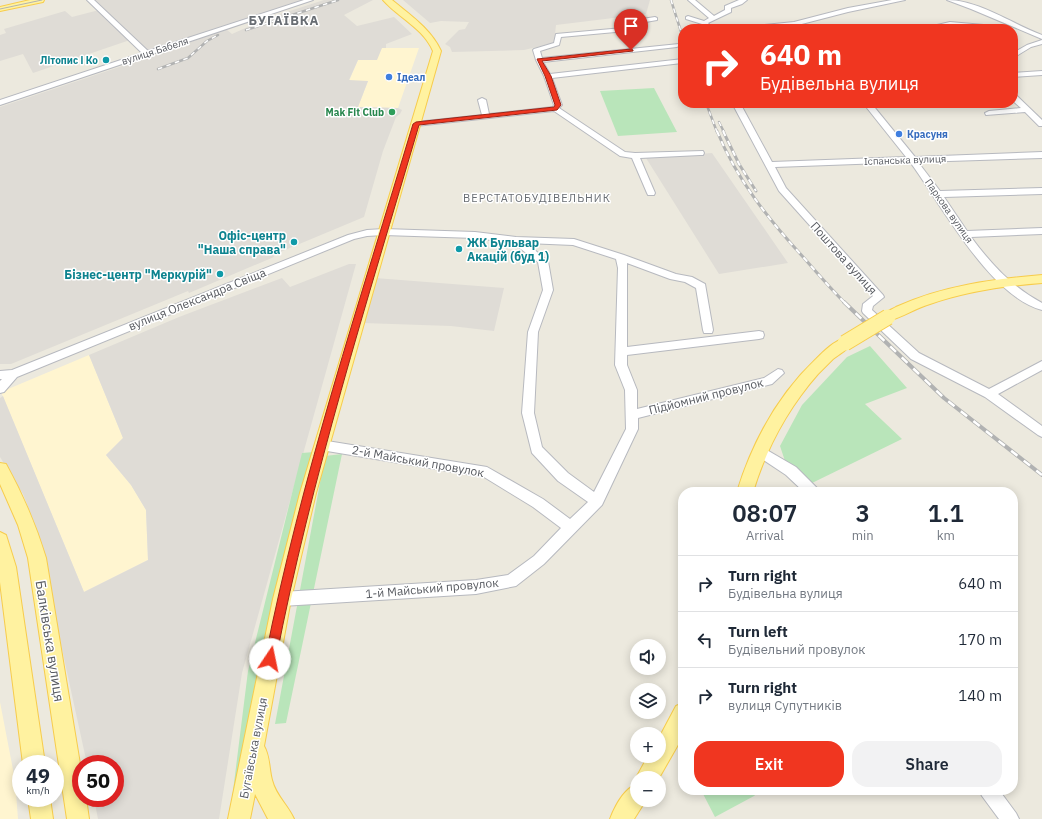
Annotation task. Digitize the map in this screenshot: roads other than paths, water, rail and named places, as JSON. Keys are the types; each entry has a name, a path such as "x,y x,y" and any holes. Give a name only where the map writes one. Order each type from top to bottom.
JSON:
{"main road":[{"path":"0,9 40,0"},
{"name":"Бугаївська вулиця","path":"239,819 282,599 320,445 437,49 424,33 387,0"},
{"path":"747,487 760,451 774,425 795,394 828,356 845,343 888,317 908,308 940,297 1004,283 1042,279"},
{"name":"Балківська вулиця","path":"0,469 27,524 37,558 78,819"},
{"path":"0,540 7,567 33,755"},
{"path":"651,771 678,723"},
{"path":"256,733 258,762 262,786 274,808 283,819"},
{"path":"622,819 630,806"},
{"path":"40,807 42,819"}],"street":[{"path":"90,0 147,54"},
{"name":"вулиця Бабеля","path":"0,103 310,0"},
{"path":"691,0 712,18"},
{"path":"794,24 848,10 902,0"},
{"path":"950,0 999,18 1008,24"},
{"path":"688,18 704,23 729,11 727,7 740,3 740,1"},
{"path":"555,109 558,105 548,76 539,60 536,50 557,44 558,35 635,29 638,28 636,24 638,21 655,18"},
{"path":"1018,31 1042,37"},
{"path":"1018,53 1029,46 1042,42"},
{"path":"539,60 677,45"},
{"path":"548,76 678,61"},
{"path":"1018,75 1042,73"},
{"path":"482,100 486,116"},
{"path":"1018,102 1042,124"},
{"name":"Поштова вулиця","path":"739,108 782,189 879,297 868,304 867,311 915,356 989,394 1042,432"},
{"name":"Паркова вулиця","path":"871,108 938,194 964,234 1004,283 1019,294 1042,307"},
{"path":"416,124 555,109 623,154 635,156 700,153"},
{"path":"989,113 1027,110"},
{"name":"Іспанська вулиця","path":"769,165 1042,155"},
{"path":"635,156 651,193"},
{"path":"938,194 1042,191"},
{"path":"964,234 1042,231"},
{"name":"вулиця Олександра Свіща","path":"13,374 351,237 368,232 474,235 516,240 574,242 621,257 674,277 688,279 701,286 708,330"},
{"path":"516,240 543,262 548,290 533,332 528,413 536,449 563,477 597,501 632,429 632,390 621,365 623,268 621,257"},
{"path":"621,352 759,335"},
{"path":"989,394 1042,365"},
{"name":"Підйомний провулок","path":"632,415 768,381 778,373"},
{"path":"0,375 13,374"},
{"path":"0,389 13,374"},
{"name":"2-й Майський провулок","path":"320,445 487,472 538,504 571,528"},
{"path":"760,451 791,471 807,487"},
{"name":"1-й Майський провулок","path":"282,599 476,587 511,581 539,560 597,501"},
{"path":"992,795 1010,819"}],"tram line":[{"path":"0,9 42,0"}],"railway":[{"path":"246,30 338,0"},
{"path":"671,0 679,24"},
{"path":"158,69 188,58 207,41 218,35"},
{"path":"708,108 717,132"},
{"path":"719,122 724,132"},
{"path":"717,131 744,183 766,214 791,244 845,303"},
{"path":"723,131 739,164 756,191"},
{"path":"845,303 944,398 1042,475"}],"place":[{"name":"Літопис і Ко","path":"106,60"},
{"name":"Ідеал","path":"389,77"},
{"name":"Mak Fit Club","path":"392,112"},
{"name":"Красуня","path":"899,134"},
{"name":"Офіс-центр \"Наша справа\"","path":"294,242"},
{"name":"ЖК Бульвар Акацій (буд 1)","path":"459,249"},
{"name":"Бізнес-центр \"Меркурій\"","path":"220,274"}],"district":[{"name":"БУГАЇВКА","path":"284,20"},
{"name":"ВЕРСТАТОБУДІВЕЛЬНИК","path":"537,198"}]}
